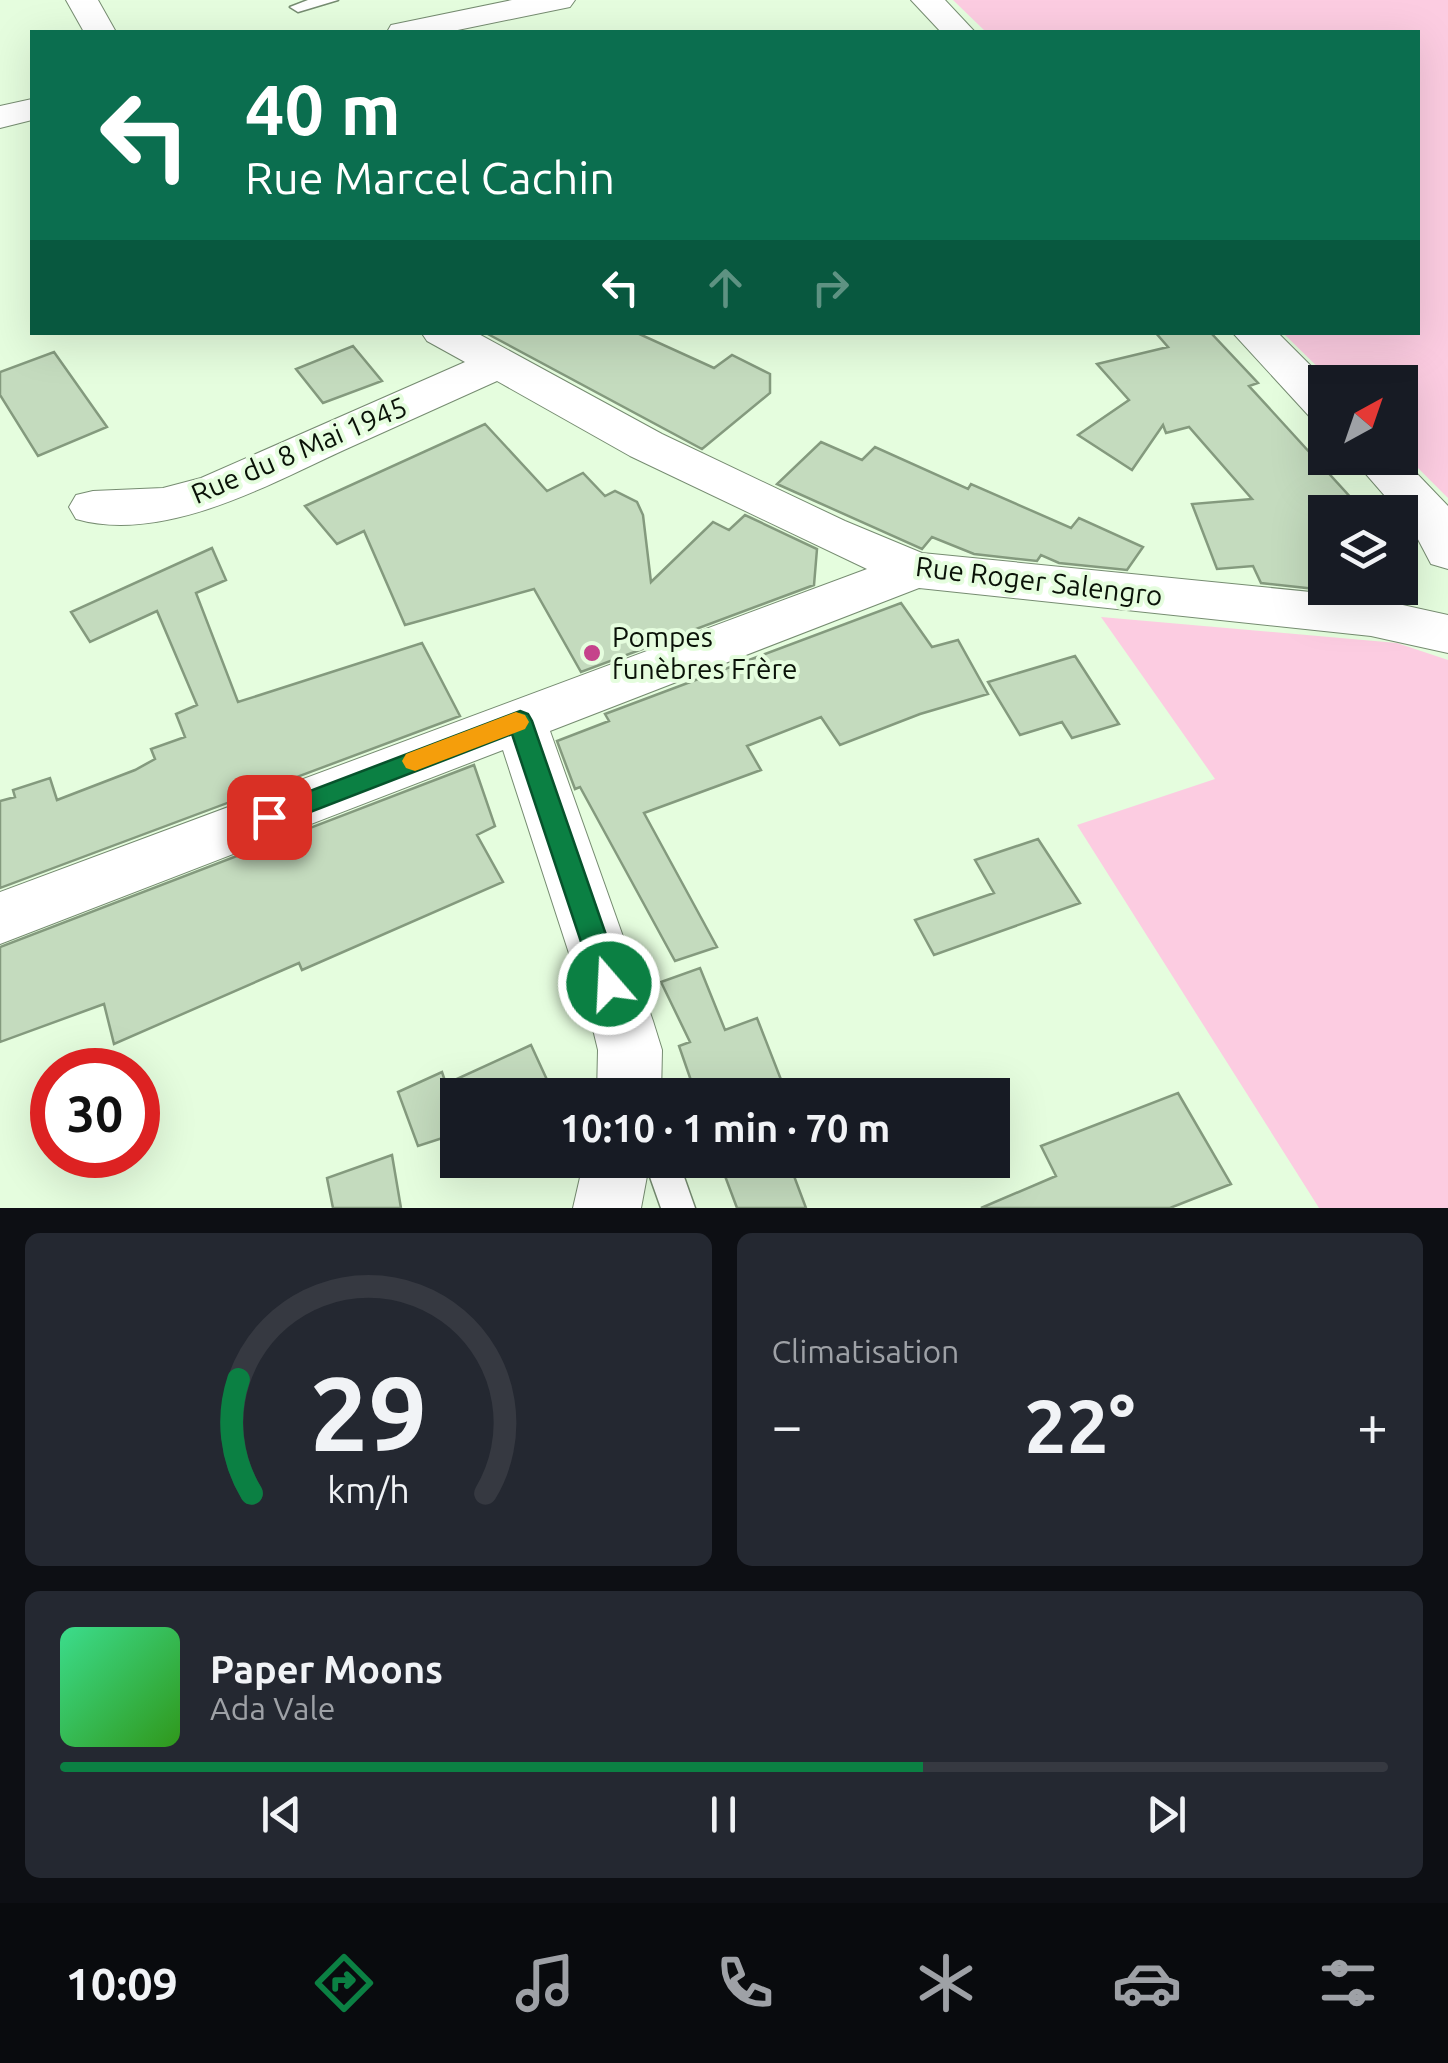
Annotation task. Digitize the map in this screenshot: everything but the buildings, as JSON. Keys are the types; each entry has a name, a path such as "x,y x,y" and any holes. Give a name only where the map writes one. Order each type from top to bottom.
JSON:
{"street":[{"path":"82,0 99,30"},
{"path":"927,0 957,30"},
{"path":"412,30 537,2"},
{"path":"0,117 30,110"},
{"name":"Rue Roger Salengro","path":"447,335 646,446 828,533 916,570 1371,617 1448,634"},
{"path":"1256,335 1308,389"},
{"name":"Rue du 8 Mai 1945","path":"93,508 163,504 214,490 498,364"},
{"path":"1391,475 1430,517 1448,552"},
{"path":"0,918 916,570"},
{"path":"520,721 622,1021 630,1050 631,1078"},
{"path":"607,1208 613,1178"}],"lane":[{"path":"298,7 330,0"},
{"path":"667,1178 678,1208"}],"shaded area":[{"path":"953,0 1448,0 1448,498 1418,468 1418,365 1316,365 1285,335 1420,335 1420,30 984,30"},
{"path":"1101,617 1397,643 1448,660 1448,1208 1319,1208 1077,825 1215,779"}],"slow traffic":[{"path":"415,761 516,722"}],"place":[{"name":"Pompes funèbres Frère","path":"592,653"}],"route":[{"path":"269,817 520,721 609,984"}]}
